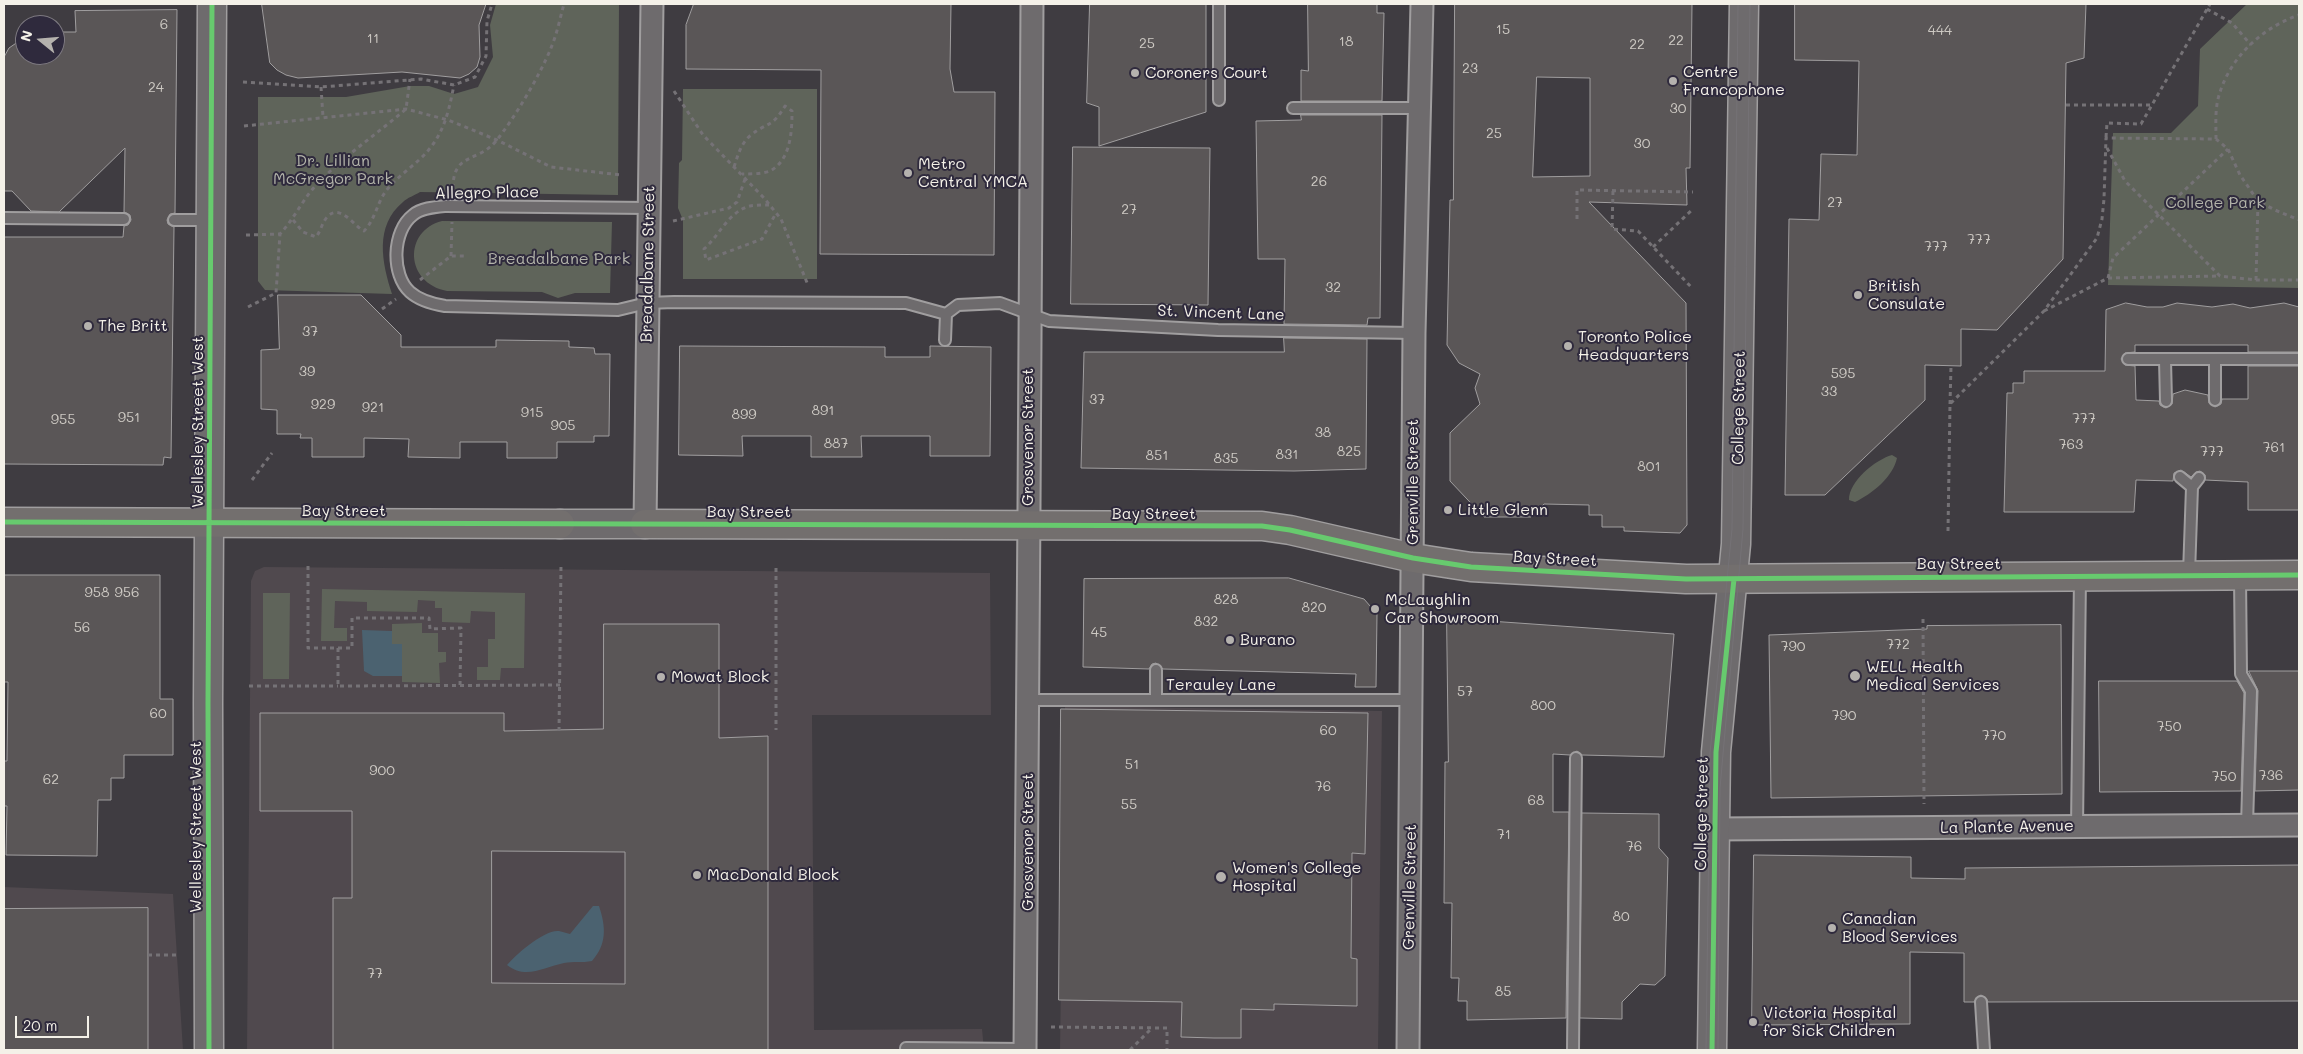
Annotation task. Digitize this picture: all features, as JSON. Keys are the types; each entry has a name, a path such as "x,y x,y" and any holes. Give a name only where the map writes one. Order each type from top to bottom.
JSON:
{"main road":[{"name":"Wellesley Street West","path":"209,1050 208,702 212,4"},
{"name":"College Street","path":"1712,1050 1716,752 1734,579 1737,529 1744,4"},
{"name":"Bay Street","path":"4,522 1262,526 1338,539 1413,558 1471,567 1686,579 2299,575"}],"street":[{"name":"Breadalbane Street","path":"644,524 652,4"},
{"name":"Grosvenor Street","path":"1025,1050 1029,700 1028,313 1032,4"},
{"name":"Grenville Street","path":"1408,1050 1413,700 1414,333 1421,108 1422,4"},
{"name":"La Plante Avenue","path":"1714,829 2299,824"}],"lane":[{"path":"1219,4 1219,100"},
{"path":"1292,108 1421,108"},
{"name":"Allegro Place","path":"408,290 398,270 399,238 405,224 413,215 425,209 452,206 648,208"},
{"path":"4,218 124,219"},
{"path":"174,220 211,220"},
{"path":"408,290 431,304 445,306 618,310 647,303 906,303 946,314 945,340"},
{"name":"St. Vincent Lane","path":"946,314 958,305 1000,303 1049,321 1218,330 1414,333"},
{"path":"2128,359 2299,359"},
{"path":"2165,360 2166,401"},
{"path":"2215,360 2215,400"},
{"path":"2180,477 2192,487"},
{"path":"2189,575 2192,487 2199,478"},
{"path":"2240,575 2241,674 2251,691 2247,825"},
{"path":"2077,827 2080,576"},
{"path":"1156,670 1156,700"},
{"name":"Terauley Lane","path":"1029,700 1413,700"},
{"path":"1573,1050 1576,758"},
{"path":"1981,1002 1984,1050"},
{"path":"906,1048 1025,1050"}],"path":[{"path":"243,82 321,86 420,79 454,86 475,77 486,56 486,21 492,4"},
{"path":"451,256 453,174 460,165 486,152 497,140 518,108 551,48 564,4"},
{"path":"1950,404 2044,311 2097,238 2102,219 2104,199 2107,123 2141,124 2210,4"},
{"path":"2207,9 2232,23 2251,45"},
{"path":"2216,138 2216,115 2224,82 2231,68 2251,45 2266,32 2282,22 2299,15"},
{"path":"248,307 276,293 280,234 293,220 316,185 406,109 410,79"},
{"path":"321,86 323,117"},
{"path":"293,220 303,232 316,237 328,216 334,212 343,214 357,228 364,231 370,226 385,192 401,174 421,158 435,141 448,120 454,86"},
{"path":"672,88 703,135 742,174 776,213 784,227 815,302"},
{"path":"2066,105 2152,105"},
{"path":"734,167 741,147 751,135 774,122 785,106 788,106 792,111 792,131 788,148 780,163 770,170 742,174"},
{"path":"244,126 406,109 448,120 497,140 551,167 621,175"},
{"path":"2106,138 2216,138 2228,149 2240,175 2258,201 2299,220"},
{"path":"2106,147 2124,181 2220,276"},
{"path":"2108,278 2113,258 2228,149"},
{"path":"673,221 729,208 737,202 745,178"},
{"path":"1577,219 1577,190 1693,192"},
{"path":"1613,191 1612,229 1638,231 1693,289"},
{"path":"2256,280 2258,201"},
{"path":"769,205 750,206 738,211 704,249 706,260 762,239 776,213"},
{"path":"1653,247 1693,209"},
{"path":"246,235 280,234"},
{"path":"408,290 451,256 464,256"},
{"path":"603,261 619,261"},
{"path":"2044,311 2108,278 2220,276 2256,280 2299,280"},
{"path":"1948,531 1951,366"},
{"path":"252,480 272,453"},
{"path":"559,731 562,564"},
{"path":"308,566 308,648 352,648 352,618 429,618 430,629 461,628 460,686"},
{"path":"776,568 776,730"},
{"path":"1923,619 1924,804"},
{"path":"338,648 338,686"},
{"path":"249,686 560,686"},
{"path":"148,955 178,955"},
{"path":"1051,1027 1168,1028 1167,1050"},
{"path":"1130,1050 1152,1028"}],"shaded area":[{"path":"264,567 990,573 991,715 812,715 814,1030 982,1029 984,1050 247,1050 251,581 255,571"},
{"name":"Women's College Hospital","path":"1065,706 1382,711 1378,1050 1060,1050"},
{"path":"4,887 173,894 183,1050 4,1050"}],"green space":[{"name":"Dr. Lillian McGregor Park","path":"496,4 619,4 618,195 420,192 405,201 394,212 384,233 383,258 392,294 265,290 258,281 258,97 346,97 410,86 429,86 454,94 478,87 493,57 490,25"},
{"name":"College Park","path":"2247,4 2299,4 2299,288 2108,285 2113,133 2171,133 2198,106 2200,49"},
{"path":"683,89 817,89 817,279 683,279 683,220 678,208 679,163 682,160"},
{"name":"Breadalbane Park","path":"442,221 612,222 610,293 575,293 558,298 542,292 447,291 433,286 423,278 417,268 414,257 415,245 420,235 429,227"},
{"path":"1892,455 1897,458 1895,465 1881,484 1855,502 1849,500 1853,486 1864,472 1878,461"},
{"path":"322,589 525,593 524,668 501,668 500,680 477,680 477,667 488,667 488,639 495,639 495,612 471,611 470,623 442,622 442,608 435,608 435,601 418,600 417,612 367,611 367,602 335,601 334,628 347,628 347,641 321,641"},
{"path":"263,593 290,593 289,679 263,679"},
{"path":"422,623 422,633 438,633 438,652 446,652 446,662 439,663 440,683 402,682 402,644 392,644 392,624"}],"water":[{"path":"362,630 392,631 392,644 402,644 402,676 373,676 364,671"},
{"path":"593,906 599,906 604,935 597,955 592,961 564,963 528,972 521,972 507,965 523,949 546,934 559,931 570,934"}],"building":[{"path":"262,4 486,4 479,25 480,57 477,67 469,74 460,78 402,72 298,78 286,75 270,63"},
{"name":"Metro Central YMCA","path":"694,4 951,4 950,69 954,92 995,92 994,255 820,254 821,70 686,69 686,25"},
{"path":"1090,4 1206,4 1206,112 1099,146 1099,107 1087,103"},
{"path":"1308,4 1377,4 1377,13 1384,13 1382,101 1301,101 1301,70 1308,71"},
{"path":"1455,4 1692,4 1690,168 1686,168 1687,205 1589,202 1686,303 1687,525 1680,533 1624,531 1624,527 1602,527 1602,515 1589,515 1589,505 1544,504 1531,517 1484,517 1450,481 1450,433 1480,404 1475,388 1480,374 1459,363 1447,345 1450,200 1453,200","holes":["1537,77 1590,78 1590,176 1533,177"]},
{"path":"1795,4 2086,4 2084,58 2066,63 2063,259 1997,330 1961,329 1961,366 1925,365 1925,400 1825,495 1785,495 1789,219 1819,220 1821,154 1857,155 1859,61 1795,60"},
{"path":"177,10 175,213 170,214 167,220 168,224 174,227 171,458 164,457 163,465 4,464 4,237 123,237 124,226 128,225 131,220 130,215 124,212 125,148 59,212 31,211 12,191 4,191 4,57 9,48 15,44 15,65 65,65 65,32 76,32 75,11"},
{"path":"1301,115 1382,115 1380,318 1368,318 1367,325 1284,324 1285,259 1258,259 1256,121 1301,120"},
{"path":"1073,147 1210,148 1208,305 1071,304"},
{"path":"278,295 361,295 401,335 401,347 496,347 496,340 569,341 569,347 594,348 595,354 610,354 609,436 594,436 594,442 557,442 557,458 507,458 507,442 460,442 460,458 408,457 409,439 364,438 364,457 312,457 312,438 300,438 301,434 277,434 277,410 261,409 261,350 279,349"},
{"path":"2126,303 2147,307 2163,307 2177,303 2212,307 2233,304 2250,308 2284,303 2299,307 2299,352 2248,352 2248,345 2135,345 2135,352 2125,353 2121,359 2125,365 2135,366 2136,400 2159,401 2160,405 2166,408 2172,404 2173,394 2185,390 2208,395 2209,403 2215,407 2221,404 2222,399 2248,399 2248,366 2299,366 2299,510 2248,510 2248,482 2205,480 2205,475 2200,471 2191,477 2181,470 2174,473 2173,481 2136,480 2134,512 2004,512 2007,393 2013,393 2013,383 2024,383 2024,371 2105,371 2106,310"},
{"path":"1284,338 1367,339 1366,469 1294,471 1081,468 1084,352 1284,352"},
{"path":"680,346 885,347 885,357 930,357 930,346 991,347 990,456 930,456 930,436 861,436 862,457 811,457 811,436 742,436 743,456 679,455"},
{"path":"4,575 160,575 160,699 173,699 173,755 124,755 124,778 111,778 111,800 98,800 97,856 6,855 7,806 4,806 4,761 7,761 8,682 4,682"},
{"name":"Burano","path":"1289,578 1364,599 1377,614 1376,687 1355,687 1356,674 1163,669 1156,663 1152,664 1149,669 1083,667 1084,579"},
{"path":"1447,618 1674,634 1664,757 1582,755 1577,751 1570,755 1553,754 1553,812 1569,812 1566,1018 1467,1020 1467,1001 1458,1001 1459,978 1451,978 1452,903 1444,903 1445,762 1448,762"},
{"path":"604,624 719,624 719,738 768,736 768,1050 333,1050 333,898 352,898 352,811 260,811 260,713 504,713 504,731 603,729","holes":["492,851 625,852 625,984 492,983"]},
{"path":"2061,625 2062,794 1771,798 1769,635 1927,629 1927,626"},
{"path":"2249,671 2299,671 2299,790 2255,791 2258,691"},
{"path":"2099,681 2237,681 2244,693 2241,791 2100,792"},
{"name":"Women's College Hospital","path":"1061,709 1368,713 1365,854 1352,853 1351,958 1357,959 1357,1006 1274,1004 1274,1010 1241,1009 1241,1038 1214,1038 1181,1037 1182,1002 1059,1000"},
{"path":"1582,813 1659,814 1659,848 1668,858 1665,976 1655,985 1640,984 1622,1002 1622,1019 1580,1018"},
{"path":"1754,855 1911,857 1911,878 1965,879 1965,868 2299,865 2299,1001 1988,1002 1981,995 1974,1002 1964,1002 1964,953 1910,952 1910,1024 1752,1025"},
{"path":"148,908 148,1050 4,1050 4,909"}],"tram line":[{"path":"1706,1050 1710,753 1732,529 1738,4"},
{"path":"1718,1050 1720,788 1743,529 1750,4"}],"cycle path":[{"path":"209,1050 208,702 212,4"},
{"path":"4,522 1262,526 1290,530 1413,558 1471,567 1686,579 2299,575"},
{"path":"1712,1050 1716,752 1734,579"}],"place":[{"name":"Coroners Court","path":"1135,73"},
{"name":"Centre Francophone","path":"1673,81"},
{"name":"Metro Central YMCA","path":"908,173"},
{"name":"British Consulate","path":"1858,295"},
{"name":"The Britt","path":"88,326"},
{"name":"Toronto Police Headquarters","path":"1568,346"},
{"name":"Little Glenn","path":"1448,510"},
{"name":"McLaughlin Car Showroom","path":"1375,609"},
{"name":"Burano","path":"1230,640"},
{"name":"WELL Health Medical Services","path":"1855,676"},
{"name":"Mowat Block","path":"661,677"},
{"name":"MacDonald Block","path":"697,875"},
{"name":"Women's College Hospital","path":"1221,877"},
{"name":"Canadian Blood Services","path":"1832,928"},
{"name":"Victoria Hospital for Sick Children","path":"1753,1022"}]}
